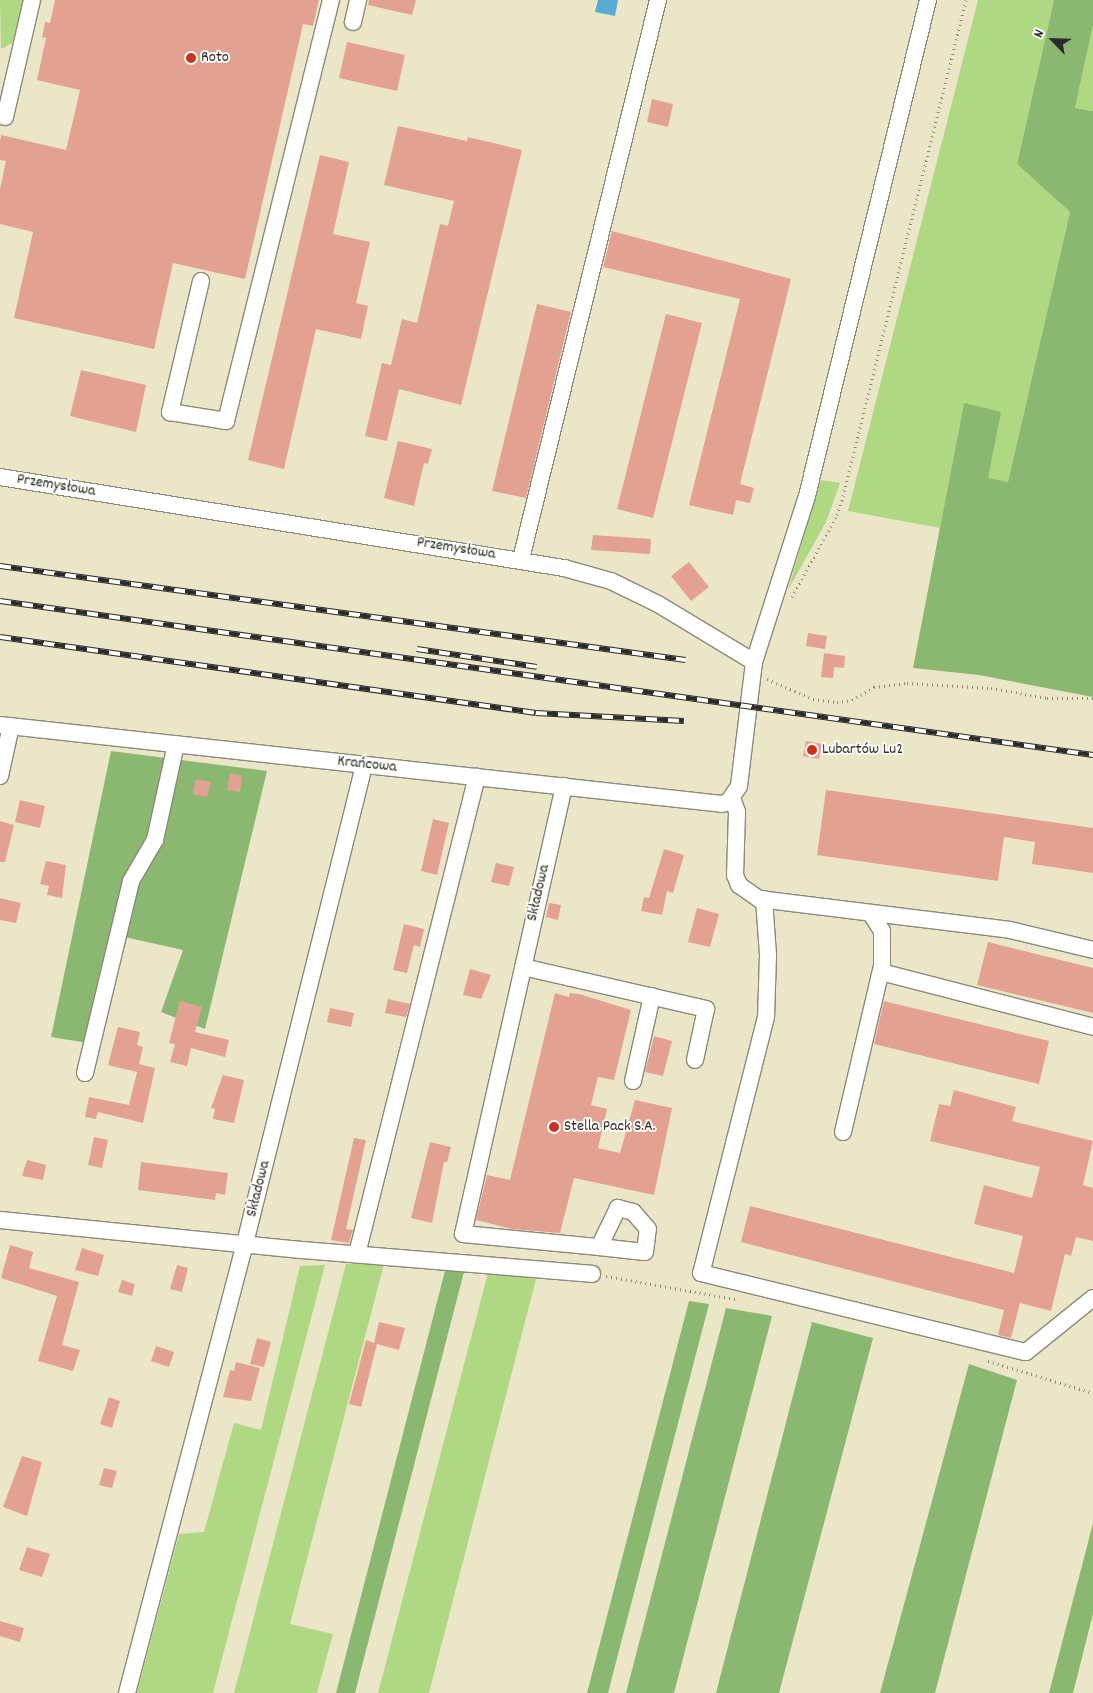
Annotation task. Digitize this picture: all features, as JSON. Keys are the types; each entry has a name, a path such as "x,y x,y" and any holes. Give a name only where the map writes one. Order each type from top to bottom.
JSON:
{"street":[{"path":"5,117 32,0"},
{"path":"201,280 170,412 226,421 331,0"},
{"path":"353,22 358,0"},
{"path":"521,559 658,0"},
{"path":"928,0 807,496 753,669 739,786 732,798 737,812 735,875 738,885 764,899 871,914 1010,930 1093,950"},
{"name":"Przemysłowa","path":"0,477 521,559 611,581 658,604 753,669"},
{"path":"0,776 5,725"},
{"name":"Krańcowa","path":"5,725 722,804 732,798"},
{"path":"85,1073 131,881 155,840 176,744"},
{"name":"Składowa","path":"127,1693 245,1243 364,765"},
{"path":"357,1254 477,777"},
{"name":"Składowa","path":"564,786 463,1234 599,1248"},
{"path":"764,899 768,955 766,1017 701,1273 1026,1352 1093,1298"},
{"path":"843,1132 881,972 882,931 871,914"},
{"path":"523,967 706,1009 695,1060"},
{"path":"881,972 1093,1027"},
{"path":"634,1081 652,996"},
{"path":"0,1220 592,1274"}],"path":[{"path":"791,599 837,515 843,496 966,0"},
{"path":"753,669 813,699 837,702 852,700 874,687 907,683 991,688 1047,698 1093,698"},
{"path":"592,1274 742,1301"},
{"path":"981,1359 1093,1393"}],"green space":[{"path":"0,0 25,0 12,43 1,49"},
{"path":"978,0 1054,0 1017,164 1070,212 1008,482 987,479 964,403 940,528 848,511"},
{"path":"1054,0 1093,0 1093,25 1075,108 1093,111 1093,697 979,675 913,668 964,403 1001,412 988,478 1008,482 1070,212 1017,164"},
{"path":"1093,25 1093,111 1075,108"},
{"path":"821,480 840,483 826,522 788,590"},
{"path":"111,751 267,771 205,1029 161,1012 183,950 111,934 88,1043 51,1037"},
{"path":"346,1264 384,1264 290,1624 333,1634 317,1693 234,1693"},
{"path":"325,1265 213,1693 137,1693 179,1534 204,1532 234,1423 261,1430 300,1266"},
{"path":"446,1267 465,1268 355,1693 336,1693"},
{"path":"489,1269 536,1279 429,1693 378,1693"},
{"path":"689,1301 709,1304 608,1693 587,1693"},
{"path":"726,1308 772,1316 674,1693 626,1693"},
{"path":"812,1322 873,1338 779,1693 716,1693"},
{"path":"969,1364 1017,1380 935,1693 880,1693"},
{"path":"1093,1523 1093,1614 1073,1693 1049,1693"}],"water":[{"path":"598,0 618,0 615,16 595,12"}],"building":[{"path":"55,0 319,0 313,26 303,24 245,279 173,263 154,349 14,318 33,232 0,224 0,189 6,161 0,160 0,142 1,135 66,150 80,90 37,80 46,38 42,37 45,22 50,23"},
{"path":"369,0 416,0 412,15 368,5"},
{"path":"347,42 405,55 397,91 339,78"},
{"path":"652,99 673,104 668,127 647,122"},
{"path":"398,126 467,141 468,137 522,150 461,405 399,389 387,441 365,436 382,363 391,365 402,319 417,323 440,224 448,226 454,201 384,185"},
{"path":"320,155 349,162 333,234 370,242 356,303 368,306 361,339 316,329 284,469 248,460"},
{"path":"612,231 791,279 740,484 754,488 750,503 736,500 733,515 689,505 740,299 603,267"},
{"path":"537,304 571,312 526,498 492,491"},
{"path":"666,314 702,323 653,518 617,509"},
{"path":"81,370 146,385 136,432 70,416"},
{"path":"398,441 432,449 428,464 424,463 414,506 384,498"},
{"path":"593,535 651,539 650,554 591,550"},
{"path":"689,562 709,587 691,601 671,576"},
{"path":"808,633 827,636 825,649 806,646"},
{"path":"824,653 845,656 844,668 834,667 833,678 821,677"},
{"name":"Lubartów Lu2","path":"806,741 822,744 819,759 803,756"},
{"path":"230,773 242,776 240,792 227,790"},
{"path":"196,779 211,782 207,797 193,794"},
{"path":"826,790 1093,828 1093,873 1032,864 1035,842 1004,837 998,881 817,855"},
{"path":"20,800 45,806 40,828 15,822"},
{"path":"433,819 449,823 437,875 421,871"},
{"path":"0,821 14,825 5,862 0,862"},
{"path":"664,849 684,855 673,893 667,891 662,915 641,911 644,897 649,898"},
{"path":"46,861 66,865 62,898 47,895 49,886 40,884"},
{"path":"496,863 514,867 509,886 491,882"},
{"path":"0,898 21,903 16,923 0,920"},
{"path":"549,903 561,905 558,920 546,917"},
{"path":"697,908 719,914 710,947 688,942"},
{"path":"404,924 424,929 420,947 414,945 407,973 393,970"},
{"path":"988,942 1093,968 1093,1013 977,985"},
{"path":"470,969 491,975 481,999 463,995"},
{"name":"Stella Pack S.A.","path":"555,993 569,997 570,993 579,994 631,1010 614,1080 598,1077 591,1105 607,1109 598,1148 620,1153 635,1100 672,1108 654,1195 574,1178 560,1233 512,1229 476,1220 487,1175 510,1180"},
{"path":"388,999 410,1004 406,1017 385,1013"},
{"path":"180,1001 202,1007 195,1032 229,1040 225,1057 191,1048 187,1066 170,1062 175,1044 169,1043"},
{"path":"884,1001 1049,1041 1039,1084 874,1044"},
{"path":"330,1008 354,1013 351,1027 327,1022"},
{"path":"118,1027 140,1032 137,1045 143,1047 139,1064 155,1068 143,1123 98,1112 96,1119 85,1117 89,1097 129,1105 137,1072 108,1065"},
{"path":"654,1036 672,1041 663,1076 645,1072"},
{"path":"223,1075 244,1080 234,1123 213,1119 215,1109 211,1108"},
{"path":"954,1090 1016,1107 1012,1121 1093,1141 1083,1185 1093,1188 1093,1241 1076,1237 1071,1256 1065,1254 1051,1311 1020,1303 1011,1338 998,1335 1004,1310 741,1242 750,1206 1014,1273 1023,1236 974,1224 984,1185 1032,1198 1040,1167 930,1141 939,1104 950,1106"},
{"path":"94,1137 108,1140 102,1168 88,1165"},
{"path":"354,1138 366,1140 346,1229 353,1230 349,1243 331,1240"},
{"path":"430,1142 451,1147 447,1162 444,1162 432,1223 411,1218"},
{"path":"27,1160 46,1165 43,1180 22,1176"},
{"path":"141,1162 228,1173 225,1195 216,1193 215,1200 138,1190"},
{"path":"10,1245 33,1252 29,1268 79,1282 62,1345 80,1350 73,1371 38,1361 57,1296 1,1278"},
{"path":"82,1248 104,1255 98,1276 75,1270"},
{"path":"177,1265 188,1268 182,1292 170,1289"},
{"path":"122,1280 135,1284 132,1296 118,1292"},
{"path":"379,1322 405,1328 399,1350 377,1344 361,1407 349,1404 366,1340 374,1343"},
{"path":"257,1338 271,1342 264,1367 250,1364"},
{"path":"156,1346 174,1352 169,1367 151,1361"},
{"path":"236,1362 260,1368 251,1401 223,1397 230,1370 234,1371"},
{"path":"109,1397 120,1401 112,1428 100,1424"},
{"path":"22,1456 42,1462 27,1516 3,1507"},
{"path":"104,1468 117,1471 112,1488 99,1485"},
{"path":"27,1547 50,1554 42,1577 19,1570"},
{"path":"0,1621 24,1628 20,1642 0,1636"}],"railway":[{"path":"0,566 686,660"},
{"path":"0,601 1093,755"},
{"path":"0,637 536,713 684,721"},
{"path":"417,649 537,667"}],"place":[{"name":"Roto","path":"191,58"},
{"name":"Lubartów Lu2","path":"812,750"},
{"name":"Stella Pack S.A.","path":"554,1127"}]}
